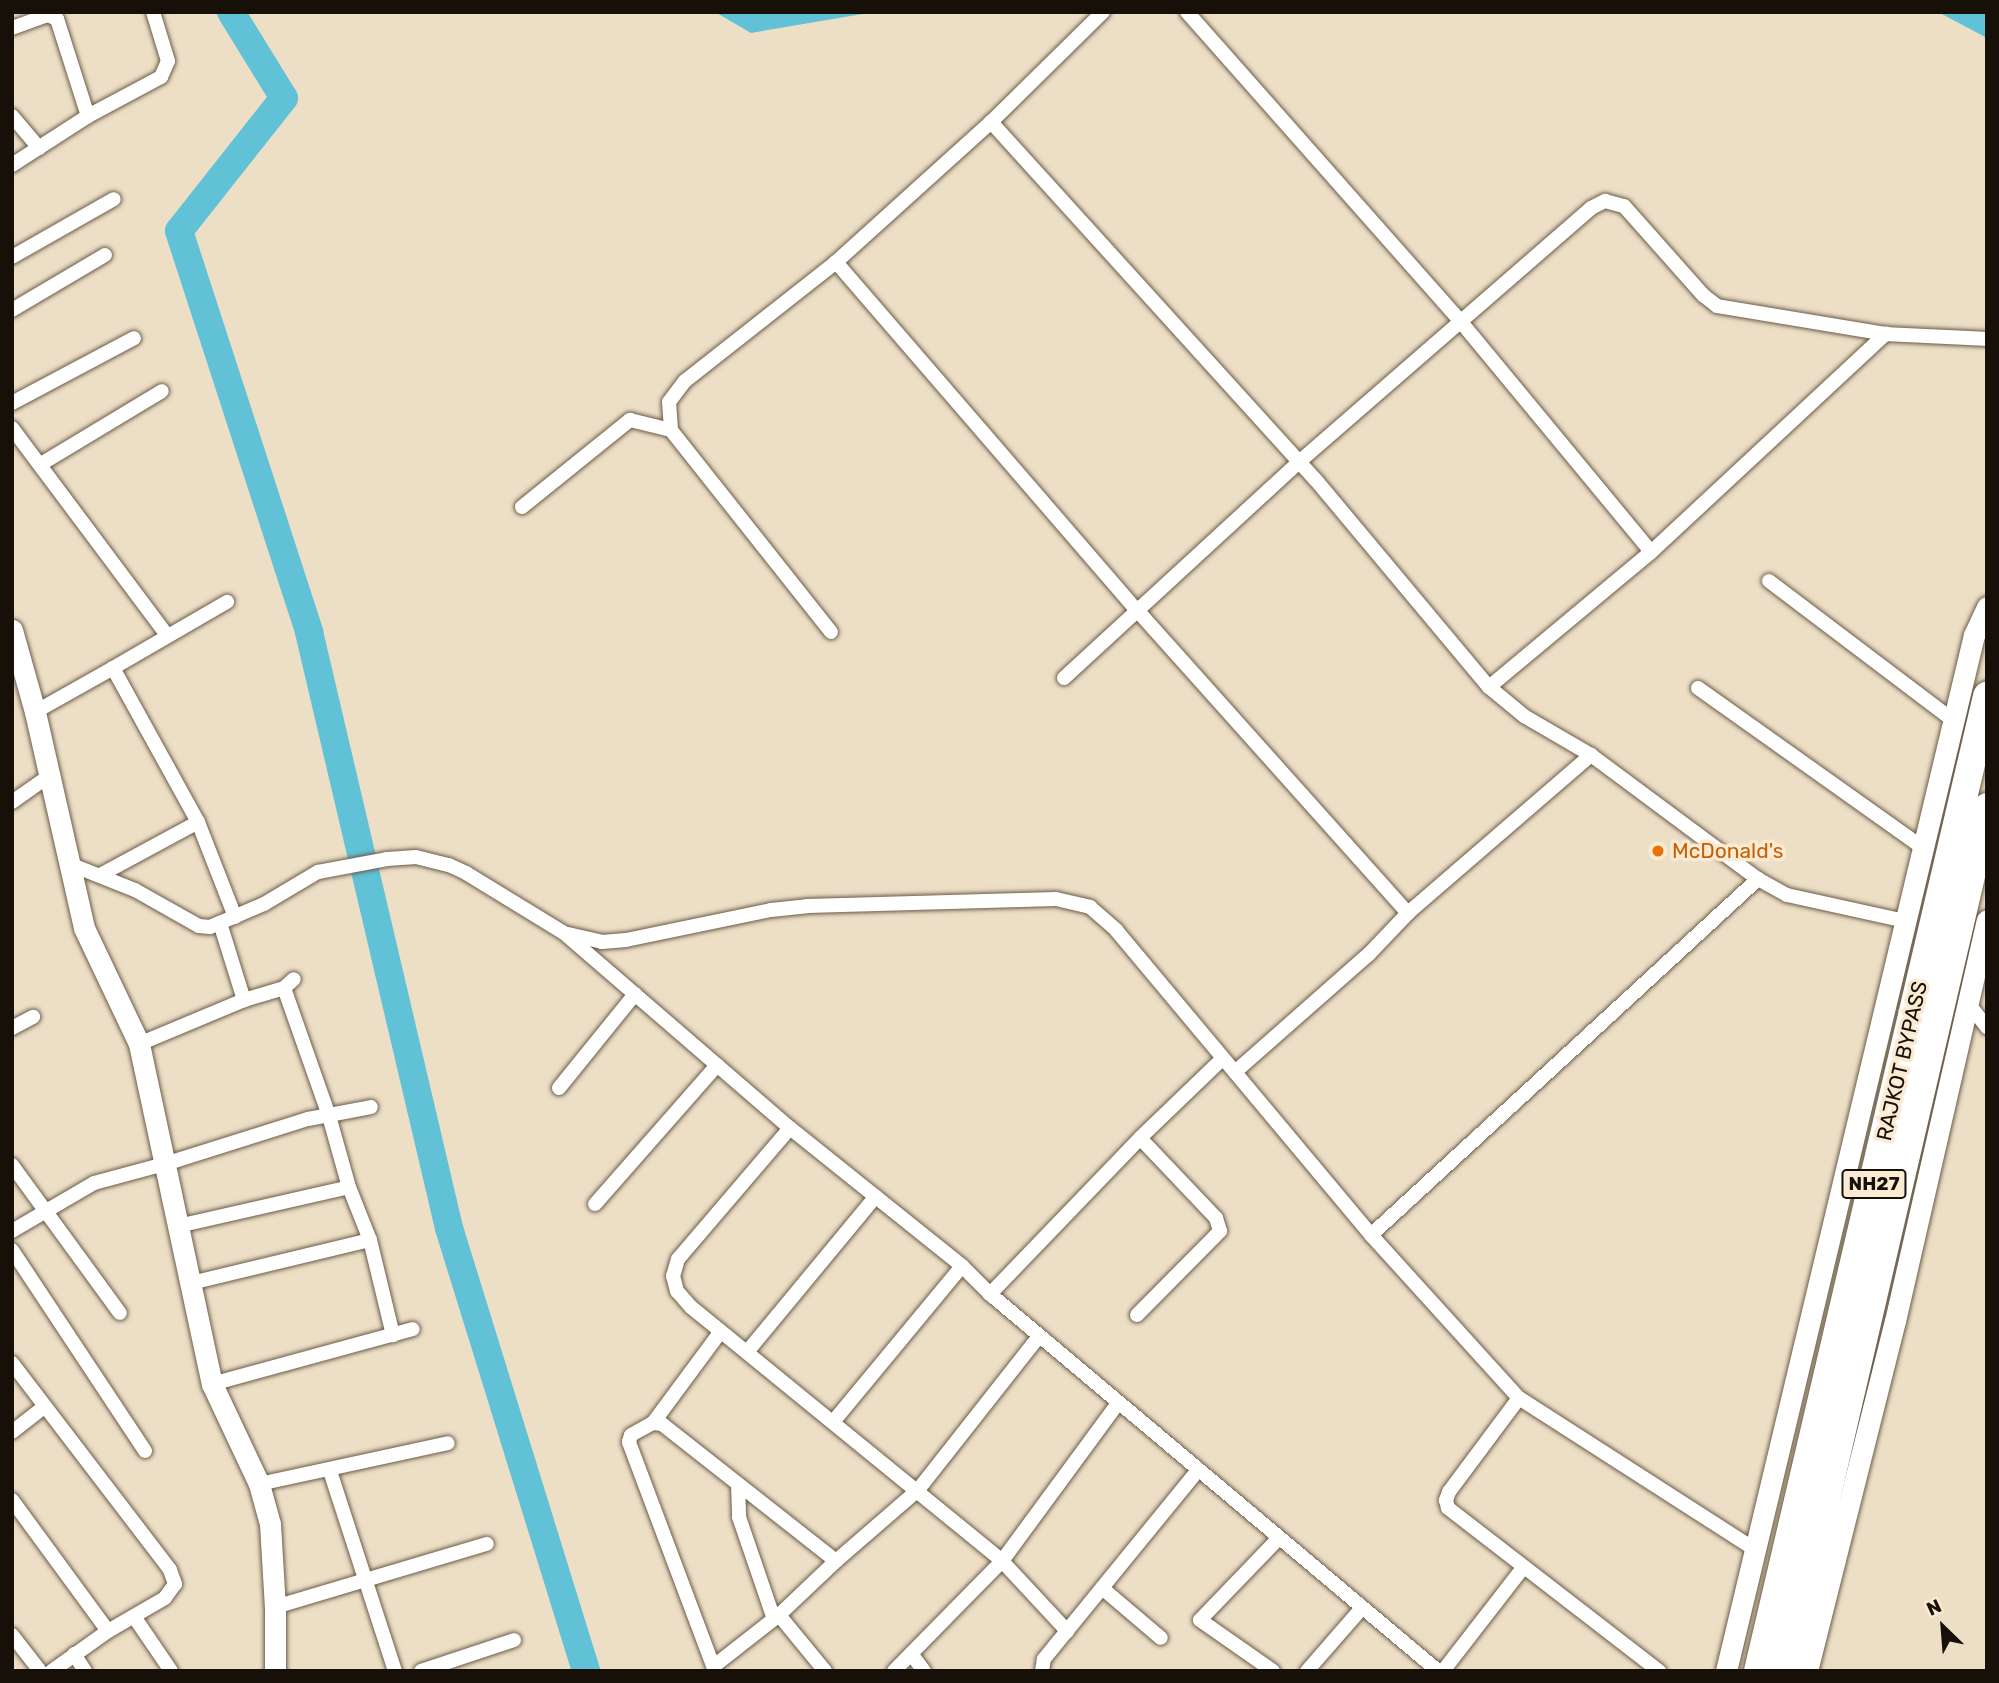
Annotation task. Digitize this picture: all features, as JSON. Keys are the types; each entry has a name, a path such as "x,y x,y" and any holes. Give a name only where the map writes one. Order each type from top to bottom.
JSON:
{"highway":[{"name":"RAJKOT BYPASS","path":"1758,1671 1987,696"},
{"name":"RAJKOT BYPASS","path":"1804,1670 1987,807"}],"street":[{"path":"12,165 88,116 161,77 166,69 164,44 153,12"},
{"path":"831,632 671,430 669,402 685,381 836,262 991,122 1104,12"},
{"path":"1187,12 1461,322 1651,552"},
{"path":"12,29 48,15 57,19 88,116"},
{"path":"12,116 39,148"},
{"path":"991,122 1299,462 1489,687 1524,716 1591,755 1758,879 1787,895 1905,921"},
{"path":"12,257 114,199"},
{"path":"1064,678 1299,462 1591,208 1605,201 1624,206 1703,295 1717,306 1886,334 1987,339"},
{"path":"12,310 104,256"},
{"path":"836,262 1136,609 1408,913"},
{"path":"1489,687 1651,552 1886,334"},
{"path":"12,403 134,338"},
{"path":"41,464 162,391"},
{"path":"522,507 630,420 671,430"},
{"path":"12,428 167,635"},
{"path":"1769,581 1953,720"},
{"path":"35,712 227,602"},
{"path":"1726,1671 1973,635 1987,607"},
{"path":"12,630 35,712 67,863 84,928 139,1044 191,1283 196,1322 212,1384 259,1484 270,1524 275,1607 275,1671"},
{"path":"113,668 198,822 235,917"},
{"path":"1698,688 1922,848"},
{"path":"1235,1072 1369,954 1408,913 1591,755"},
{"path":"12,802 49,776"},
{"path":"102,874 198,822"},
{"path":"67,863 102,874 199,926 220,923 264,904 318,872 387,859 415,857 449,865 564,933 790,1128 962,1266 1039,1336 1438,1671"},
{"path":"1371,1235 1758,879"},
{"path":"564,933 602,942 626,940 771,910 807,906 1073,901 1105,918 1371,1235 1519,1398 1756,1549"},
{"path":"1804,1670 1895,1321 1975,990 1987,920"},
{"path":"220,923 244,1000"},
{"path":"139,1044 289,984 349,1187 370,1240 393,1335"},
{"path":"1975,990 1987,1027"},
{"path":"559,1088 635,995"},
{"path":"12,1028 33,1017"},
{"path":"990,1294 1140,1138 1222,1059"},
{"path":"595,1204 717,1065"},
{"path":"12,1231 46,1208 94,1183 165,1164 308,1119 371,1107"},
{"path":"790,1128 678,1259 673,1276 677,1291 721,1331 1002,1561 1067,1631"},
{"path":"1137,1315 1220,1231 1216,1218 1140,1138"},
{"path":"12,1165 46,1208 120,1313"},
{"path":"178,1226 349,1187"},
{"path":"747,1352 876,1196"},
{"path":"191,1283 370,1240"},
{"path":"12,1250 145,1451"},
{"path":"833,1422 962,1266"},
{"path":"212,1384 413,1329"},
{"path":"653,1423 721,1331"},
{"path":"836,1560 662,1424 653,1423 637,1429 629,1443 715,1669 918,1490 1039,1336"},
{"path":"12,1363 170,1570 175,1584 165,1598 135,1618 108,1631 52,1671"},
{"path":"1519,1398 1446,1500 1455,1515 1659,1671"},
{"path":"894,1671 1002,1561 1118,1402"},
{"path":"12,1432 44,1406"},
{"path":"259,1484 330,1471 448,1443"},
{"path":"1042,1671 1044,1659 1198,1470"},
{"path":"330,1471 395,1671"},
{"path":"738,1484 739,1517 776,1617 825,1671"},
{"path":"12,1500 108,1631"},
{"path":"1273,1671 1200,1620 1279,1538"},
{"path":"275,1607 487,1544"},
{"path":"1443,1671 1523,1568"},
{"path":"1102,1588 1161,1638"},
{"path":"1307,1671 1362,1608"},
{"path":"135,1618 171,1671"},
{"path":"12,1635 40,1671"},
{"path":"421,1671 514,1640"},
{"path":"74,1654 85,1671"},
{"path":"912,1655 924,1671"}],"water":[{"path":"715,12 874,12 751,33"},
{"path":"1938,12 1987,12 1987,38"}],"waterway":[{"path":"231,12 284,98 179,231 309,632 449,1228 586,1671"}],"place":[{"name":"McDonald's","path":"1658,851"}]}
